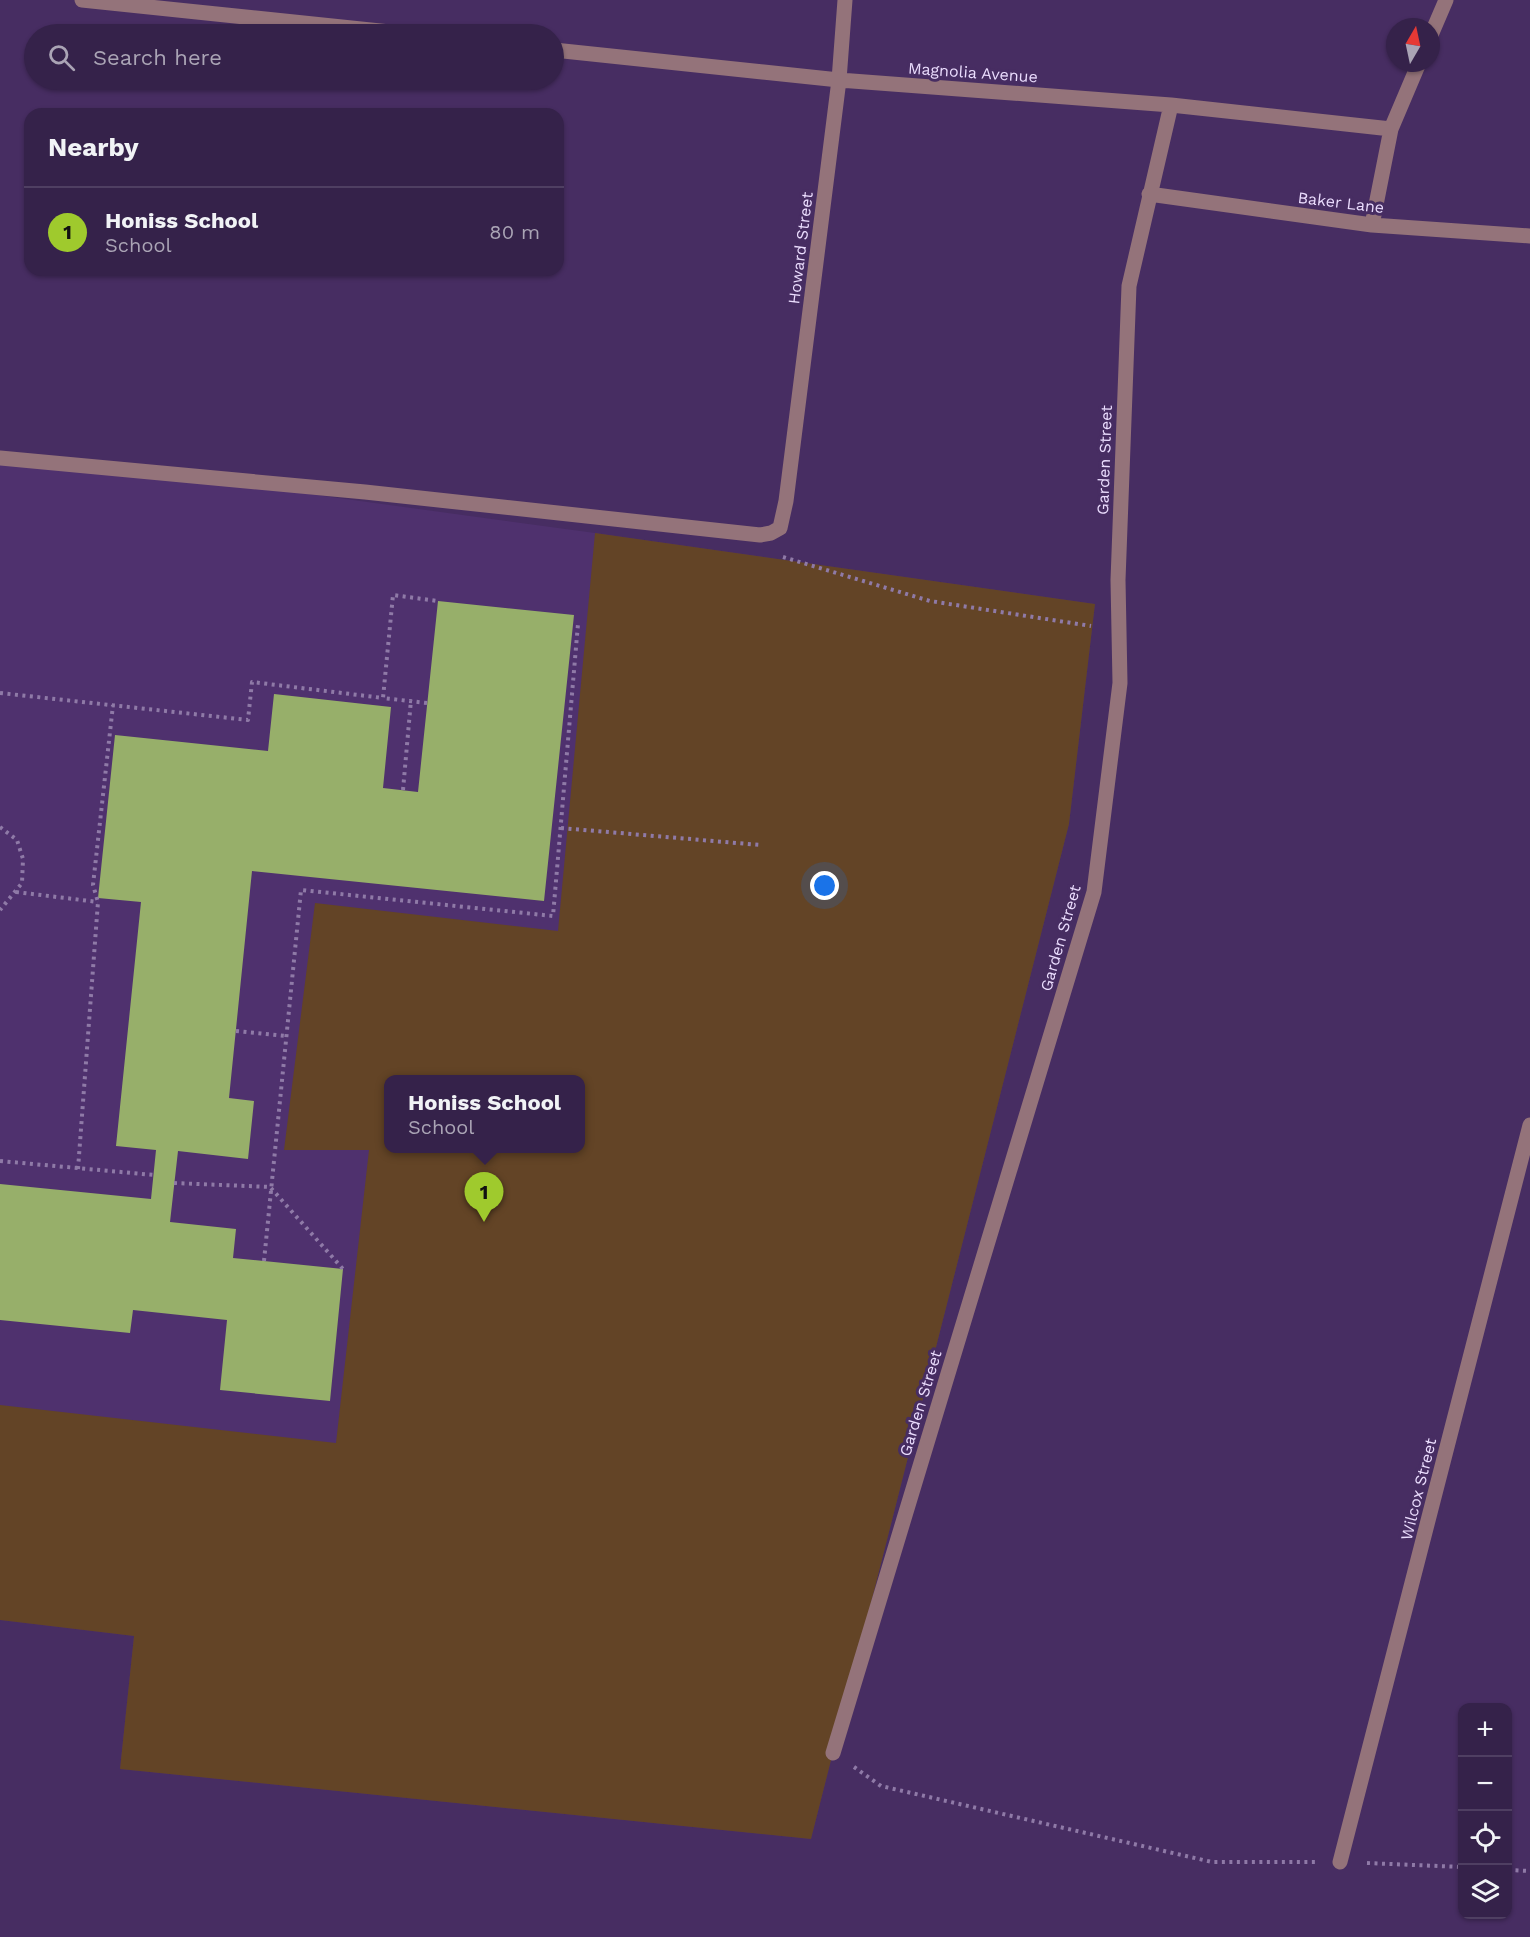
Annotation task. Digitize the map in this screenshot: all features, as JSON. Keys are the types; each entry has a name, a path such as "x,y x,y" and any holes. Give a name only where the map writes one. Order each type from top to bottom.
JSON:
{"street":[{"path":"82,0 313,24"},
{"name":"Howard Street","path":"760,535 780,528 786,501 839,80 845,0"},
{"path":"1438,18 1446,0"},
{"name":"Magnolia Avenue","path":"564,51 839,80 1171,105 1391,129"},
{"path":"1372,225 1391,129 1415,72"},
{"name":"Garden Street","path":"833,1753 1094,892 1120,683 1118,580 1129,286 1171,105"},
{"name":"Baker Lane","path":"1149,194 1372,225 1530,236"},
{"path":"0,458 365,492 760,535"},
{"name":"Wilcox Street","path":"1340,1862 1530,1125"}],"path":[{"path":"760,535 765,551 930,601 1119,630"},
{"path":"383,698 393,595 438,601"},
{"path":"264,1261 301,891 553,916 579,624"},
{"path":"0,693 248,720 252,682 427,703"},
{"path":"403,790 411,700"},
{"path":"78,1169 98,902 93,885 113,705"},
{"path":"0,827 17,840 23,859 22,883 0,910"},
{"path":"561,828 760,845"},
{"path":"16,892 98,902"},
{"path":"236,1031 286,1036"},
{"path":"0,1161 154,1174"},
{"path":"174,1183 270,1186 343,1269"},
{"path":"833,1753 881,1786 1212,1862 1340,1862 1458,1867"},
{"path":"1512,1869 1530,1870"}],"shaded area":[{"path":"0,452 1095,604 1069,824 811,1839 120,1769 134,1636 0,1620"},
{"path":"595,533 1095,604 1069,824 811,1839 120,1769 134,1636 0,1620 0,1405 336,1443 369,1150 284,1150 315,903 558,931"}],"building":[{"path":"438,601 574,615 544,901 252,871 229,1098 254,1101 248,1159 178,1151 170,1222 236,1229 233,1258 343,1269 330,1401 220,1390 227,1320 133,1310 130,1333 0,1320 0,1184 151,1199 156,1150 116,1146 141,902 98,898 115,735 268,751 274,694 391,707 383,788 418,792"}],"place":[{"name":"Honiss School","path":"484,1222"}]}
